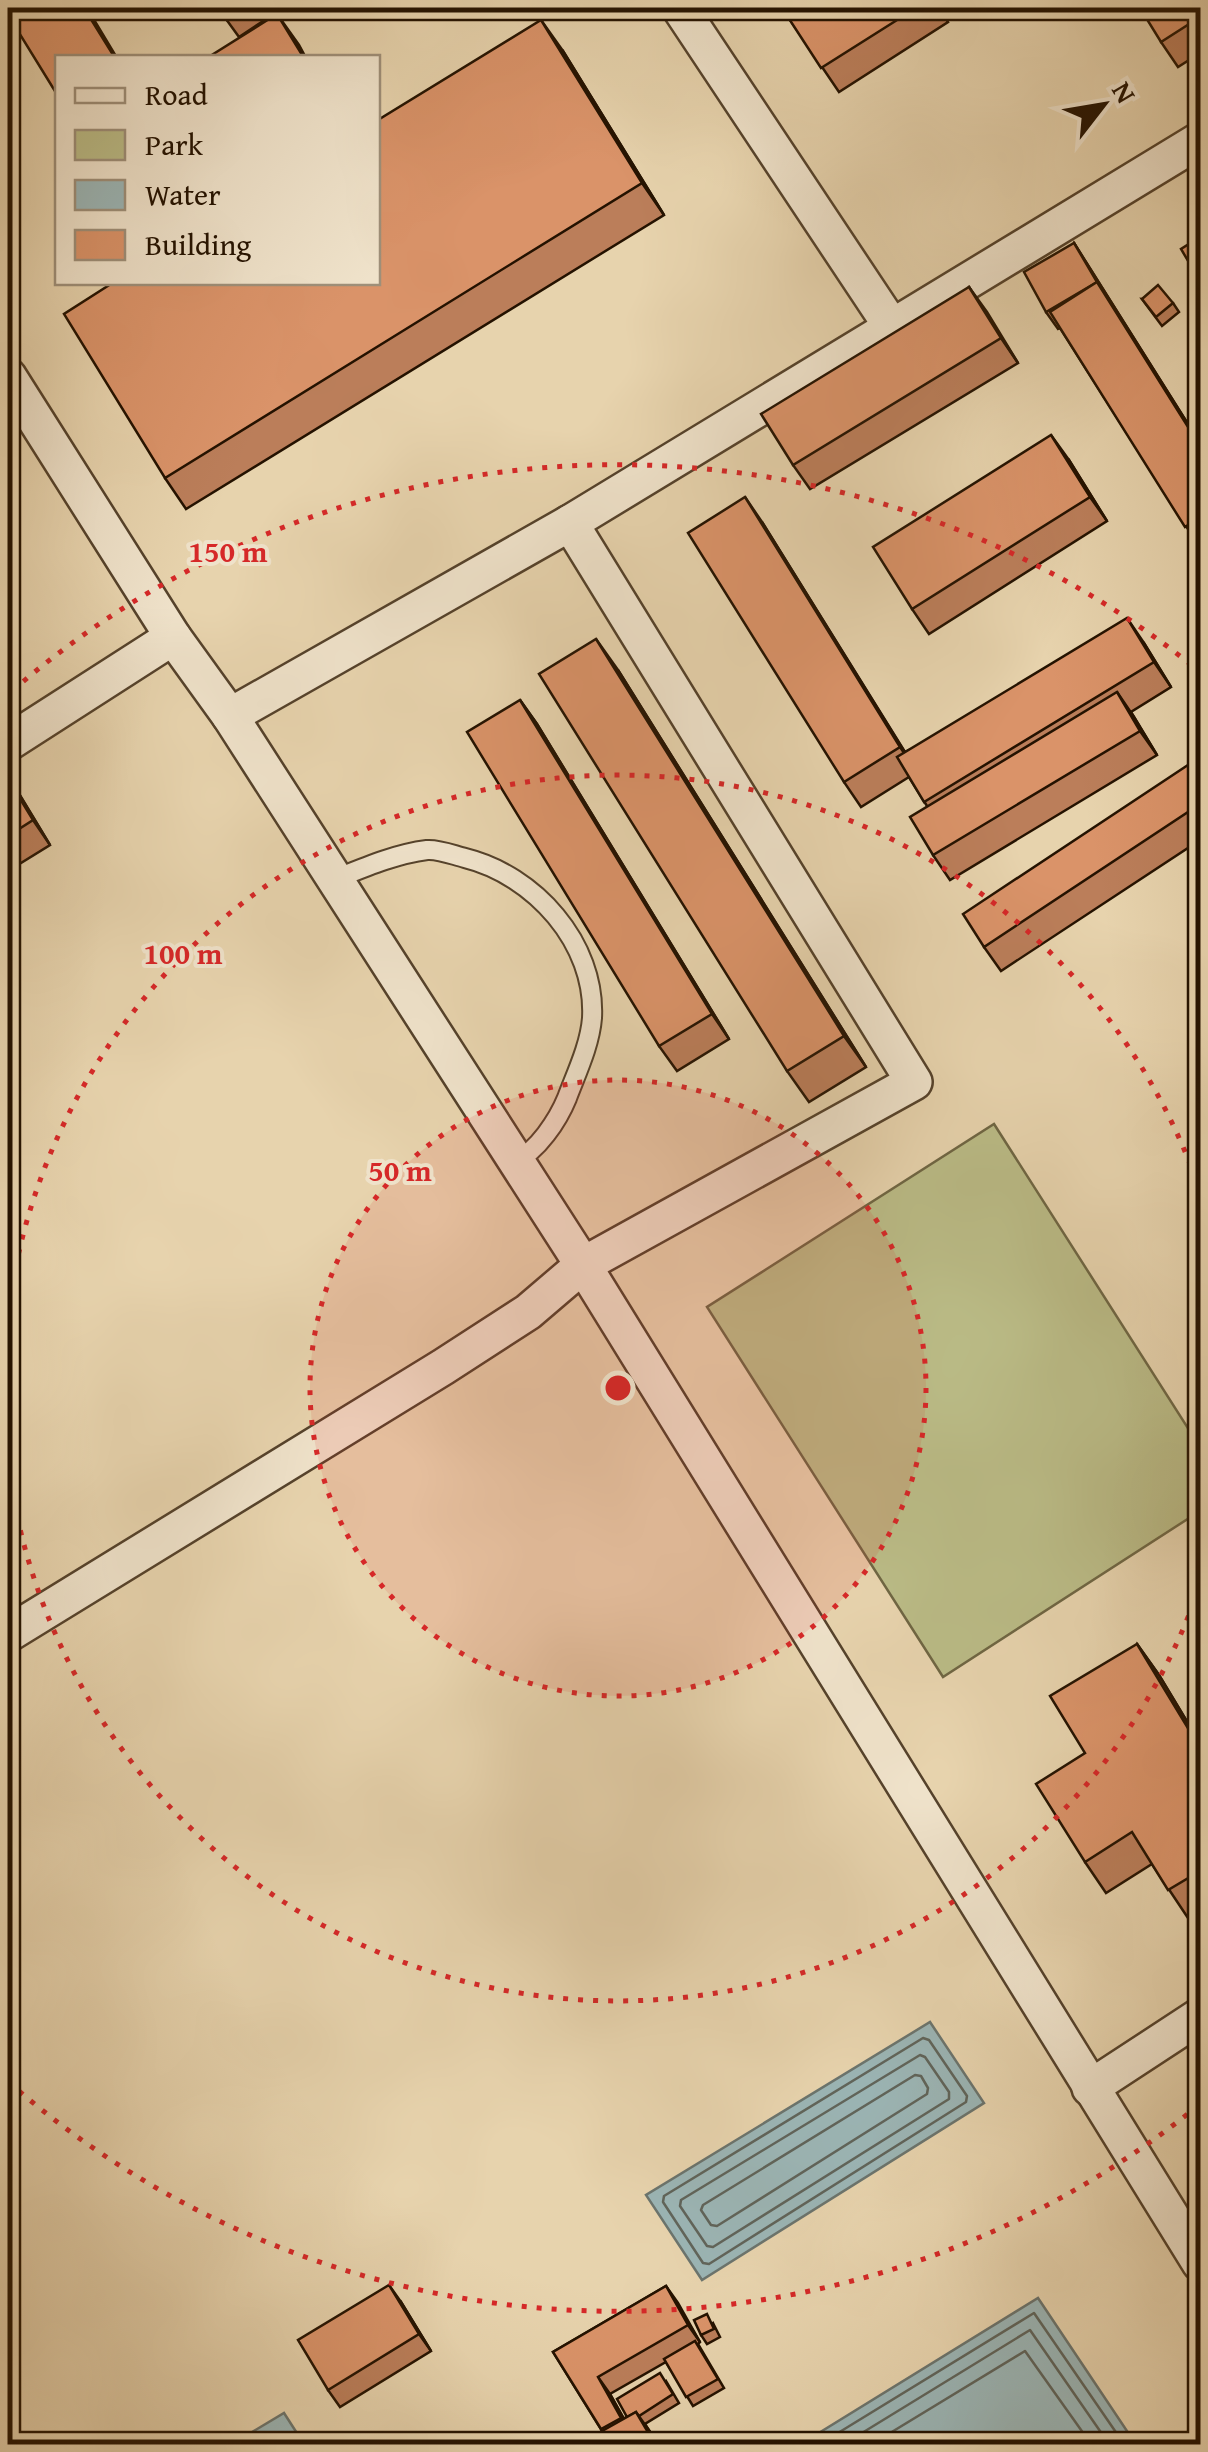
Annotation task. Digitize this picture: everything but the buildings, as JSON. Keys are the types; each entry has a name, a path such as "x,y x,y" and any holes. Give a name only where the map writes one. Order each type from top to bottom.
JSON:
{"street":[{"path":"680,8 892,327"},
{"path":"230,716 570,522 1200,140"},
{"path":"8,376 173,638 230,716 583,1264 1200,2263"},
{"path":"8,1634 443,1367 528,1312 583,1264 914,1082 570,522"},
{"path":"8,743 173,638"},
{"path":"1090,2088 1200,2016"}],"lane":[{"path":"333,880 377,862 431,850 491,864 532,891 561,921 584,966 592,1018 579,1068 561,1112 526,1157 515,1162"}],"green space":[{"path":"994,1124 1200,1447 1200,1511 943,1677 707,1307"}],"water":[{"path":"930,2022 984,2103 702,2280 646,2195"},
{"path":"1038,2298 1135,2443 801,2444"},
{"path":"284,2413 304,2444 232,2444"}]}
